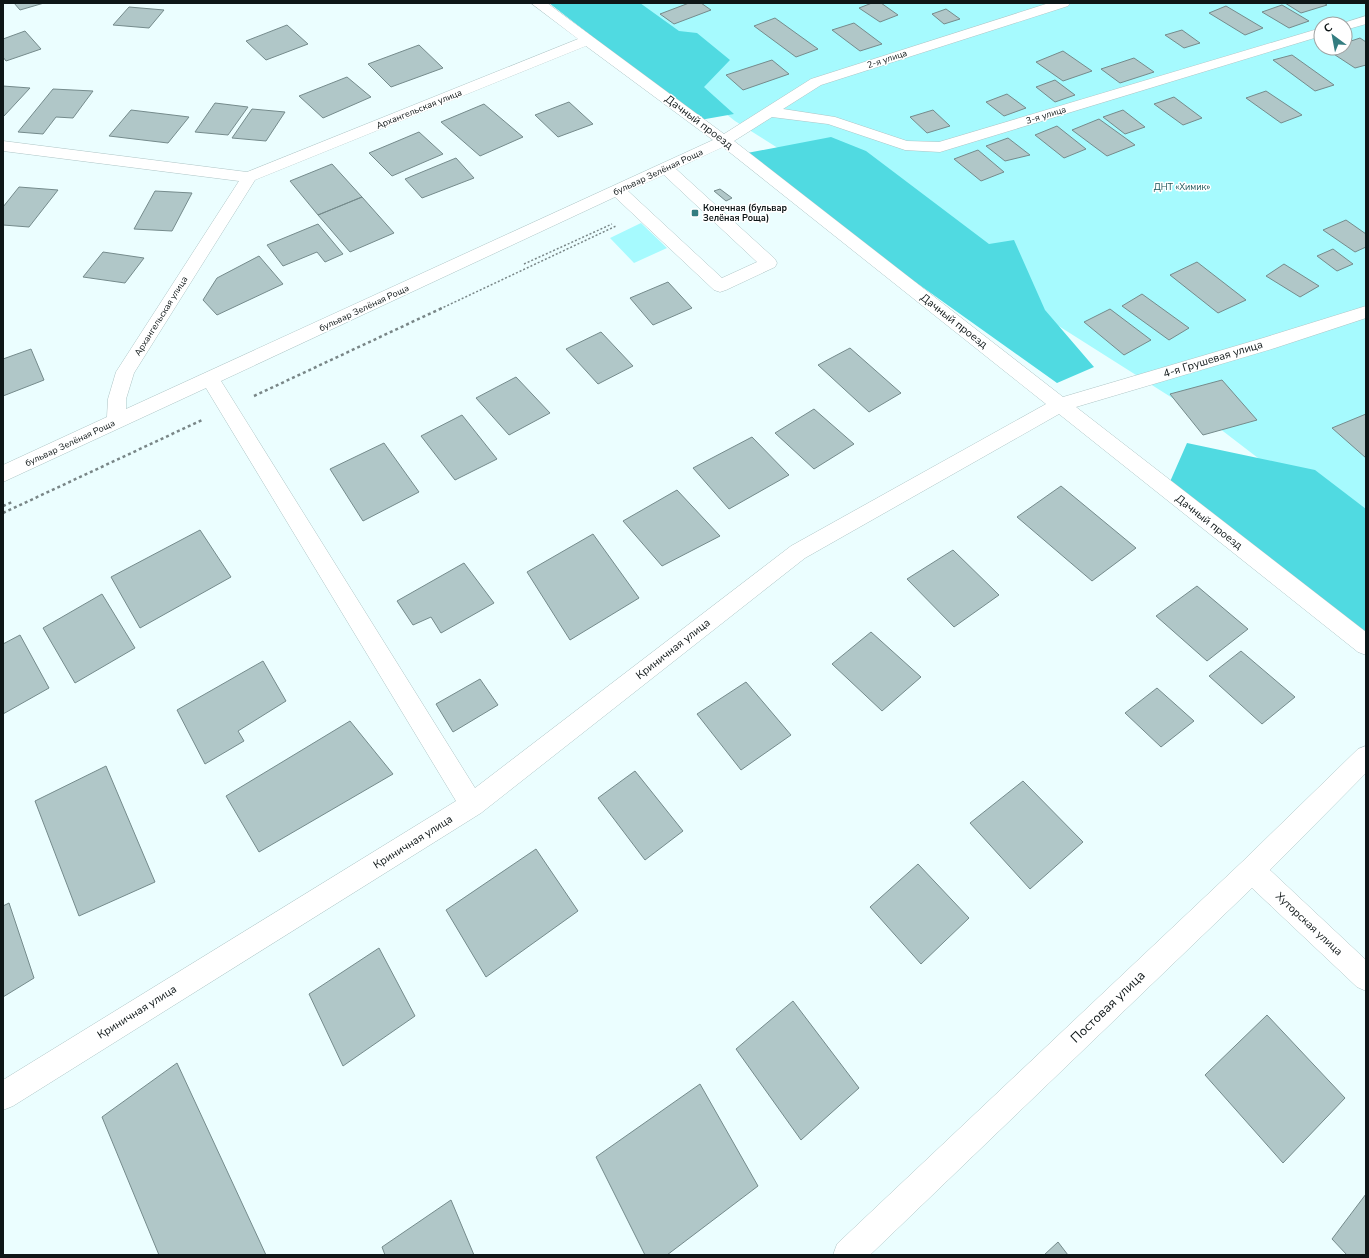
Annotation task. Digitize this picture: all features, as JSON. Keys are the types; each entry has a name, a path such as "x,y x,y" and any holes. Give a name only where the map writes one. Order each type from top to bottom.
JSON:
{"street":[{"name":"Дачный проезд","path":"538,3 724,141 1366,645"},
{"name":"2-я улица","path":"724,141 816,82 1063,3"},
{"path":"1353,24 1366,20"},
{"name":"3-я улица","path":"769,112 830,120 905,146 940,148 1313,34"},
{"name":"Архангельская улица","path":"3,146 249,177 588,40"},
{"name":"бульвар Зелёная Роща","path":"3,474 724,141"},
{"path":"618,191 720,286 769,263 666,168"},
{"name":"Архангельская улица","path":"117,421 117,400 125,372 249,177"},
{"name":"4-я Грушевая улица","path":"798,552 1060,405 1366,312"},
{"path":"210,379 472,805"},
{"name":"Криничная улица","path":"3,1096 472,805 798,552"},
{"name":"Постовая улица","path":"848,1255 1252,870 1366,757"},
{"name":"Хуторская улица","path":"1252,870 1366,978"}],"path":[{"path":"518,267 641,212"},
{"path":"3,513 641,212"},
{"path":"3,506 17,499"}],"green space":[{"name":"ДНТ «Химик»","path":"585,3 1366,3 1366,541 1215,425 735,121"},
{"path":"641,223 667,248 634,263 610,238"}],"shaded area":[{"path":"549,3 640,3 679,31 697,33 730,60 704,87 734,114 700,120"},
{"path":"831,137 866,151 989,244 1014,240 1045,310 1094,367 1057,383 747,162 747,153"},
{"path":"1187,443 1315,470 1366,509 1366,637 1169,484"}],"building":[{"path":"14,3 44,3 20,10"},
{"path":"689,3 701,3 711,10 674,24 660,14"},
{"path":"872,3 881,3 898,15 880,22 859,8"},
{"path":"1285,3 1324,3 1327,5 1301,13"},
{"path":"1282,5 1309,21 1289,28 1262,12"},
{"path":"1226,6 1263,28 1245,35 1209,13"},
{"path":"129,7 164,10 149,28 113,25"},
{"path":"946,9 960,19 944,24 932,14"},
{"path":"775,18 818,49 796,57 754,26"},
{"path":"854,23 882,44 860,51 832,30"},
{"path":"287,25 308,44 266,60 246,41"},
{"path":"1182,30 1200,43 1184,48 1165,35"},
{"path":"25,31 41,49 6,61 3,57 3,39"},
{"path":"1360,38 1366,42 1366,65 1355,68 1337,56 1353,56 1353,40"},
{"path":"419,45 443,68 391,87 368,64"},
{"path":"1063,51 1092,71 1063,81 1036,62"},
{"path":"1292,55 1334,85 1315,91 1273,60"},
{"path":"1134,58 1154,72 1120,83 1101,69"},
{"path":"772,60 789,74 743,90 726,75"},
{"path":"347,77 371,97 323,118 299,96"},
{"path":"1055,80 1075,95 1055,102 1036,87"},
{"path":"3,86 30,88 4,116 3,116"},
{"path":"53,89 93,91 73,118 56,117 43,134 18,132"},
{"path":"1266,91 1302,115 1281,123 1246,98"},
{"path":"1007,94 1026,108 1004,116 986,102"},
{"path":"1174,97 1202,118 1183,125 1154,104"},
{"path":"569,102 593,124 558,137 535,115"},
{"path":"215,103 248,107 228,135 195,132"},
{"path":"484,104 523,137 480,156 441,122"},
{"path":"252,109 285,112 266,141 232,138"},
{"path":"131,110 189,117 168,143 109,136"},
{"path":"933,110 950,126 927,133 910,117"},
{"path":"1123,110 1145,127 1125,134 1103,117"},
{"path":"1099,119 1135,145 1107,156 1072,130"},
{"path":"1057,126 1086,149 1064,158 1035,135"},
{"path":"419,132 443,154 392,176 369,153"},
{"path":"1008,138 1030,155 1005,161 986,146"},
{"path":"978,150 1004,172 981,181 954,159"},
{"path":"456,158 474,178 422,198 405,179"},
{"path":"332,164 362,197 318,215 290,181"},
{"path":"19,187 58,190 29,227 3,225 3,207"},
{"path":"720,189 732,198 726,201 714,191"},
{"path":"155,191 192,193 172,231 134,229"},
{"path":"362,197 394,233 350,252 318,215"},
{"path":"1346,220 1366,234 1366,247 1355,252 1323,230"},
{"path":"318,224 343,254 325,262 317,252 283,266 267,245"},
{"path":"1333,249 1353,264 1337,271 1317,256"},
{"path":"103,252 144,258 125,283 83,277"},
{"path":"259,256 283,284 217,315 203,300 217,278"},
{"path":"1197,262 1246,300 1218,313 1170,275"},
{"path":"1284,264 1319,286 1300,297 1266,276"},
{"path":"668,282 692,308 653,325 630,298"},
{"path":"1142,294 1189,328 1169,340 1122,306"},
{"path":"1110,309 1151,340 1124,355 1084,322"},
{"path":"601,332 633,366 598,384 566,349"},
{"path":"850,348 901,393 869,412 818,365"},
{"path":"31,349 44,380 3,396 3,359"},
{"path":"516,377 550,413 509,435 476,398"},
{"path":"1222,380 1257,420 1203,435 1170,394"},
{"path":"814,409 854,444 814,469 775,433"},
{"path":"1366,414 1366,458 1332,428"},
{"path":"462,415 497,459 455,480 421,436"},
{"path":"752,437 789,475 729,509 693,468"},
{"path":"384,443 419,492 363,521 330,469"},
{"path":"1061,486 1136,548 1092,581 1017,517"},
{"path":"677,490 720,536 662,566 623,521"},
{"path":"200,530 231,577 140,628 111,577"},
{"path":"593,534 639,598 570,640 527,572"},
{"path":"953,550 999,595 954,627 907,579"},
{"path":"464,563 494,603 441,633 431,617 413,625 397,601"},
{"path":"1197,586 1248,629 1207,661 1156,616"},
{"path":"102,594 135,648 75,683 43,628"},
{"path":"871,632 921,677 882,711 832,664"},
{"path":"20,635 49,688 3,714 3,644"},
{"path":"1241,651 1295,697 1262,724 1209,676"},
{"path":"263,661 286,701 238,731 244,741 205,764 177,710"},
{"path":"480,679 498,705 453,732 436,704"},
{"path":"746,682 791,735 741,770 697,714"},
{"path":"1157,688 1194,721 1161,747 1125,713"},
{"path":"350,721 393,774 259,852 226,796"},
{"path":"106,766 155,882 79,916 35,801"},
{"path":"635,771 683,831 645,860 598,798"},
{"path":"1023,781 1083,842 1030,889 970,823"},
{"path":"536,849 578,911 486,977 446,910"},
{"path":"918,864 969,918 921,964 870,907"},
{"path":"9,903 34,978 3,997 3,906"},
{"path":"379,948 415,1016 343,1066 309,994"},
{"path":"793,1001 859,1088 801,1140 736,1049"},
{"path":"1267,1015 1345,1098 1283,1163 1205,1075"},
{"path":"177,1063 266,1255 159,1255 102,1117"},
{"path":"700,1084 758,1186 667,1255 645,1255 596,1157"},
{"path":"1366,1194 1366,1255 1347,1255 1332,1239"},
{"path":"451,1200 474,1255 385,1255 382,1247"},
{"path":"1058,1242 1068,1255 1044,1255"}],"place":[{"name":"Конечная (бульвар Зелёная Роща)","path":"695,213"}]}
